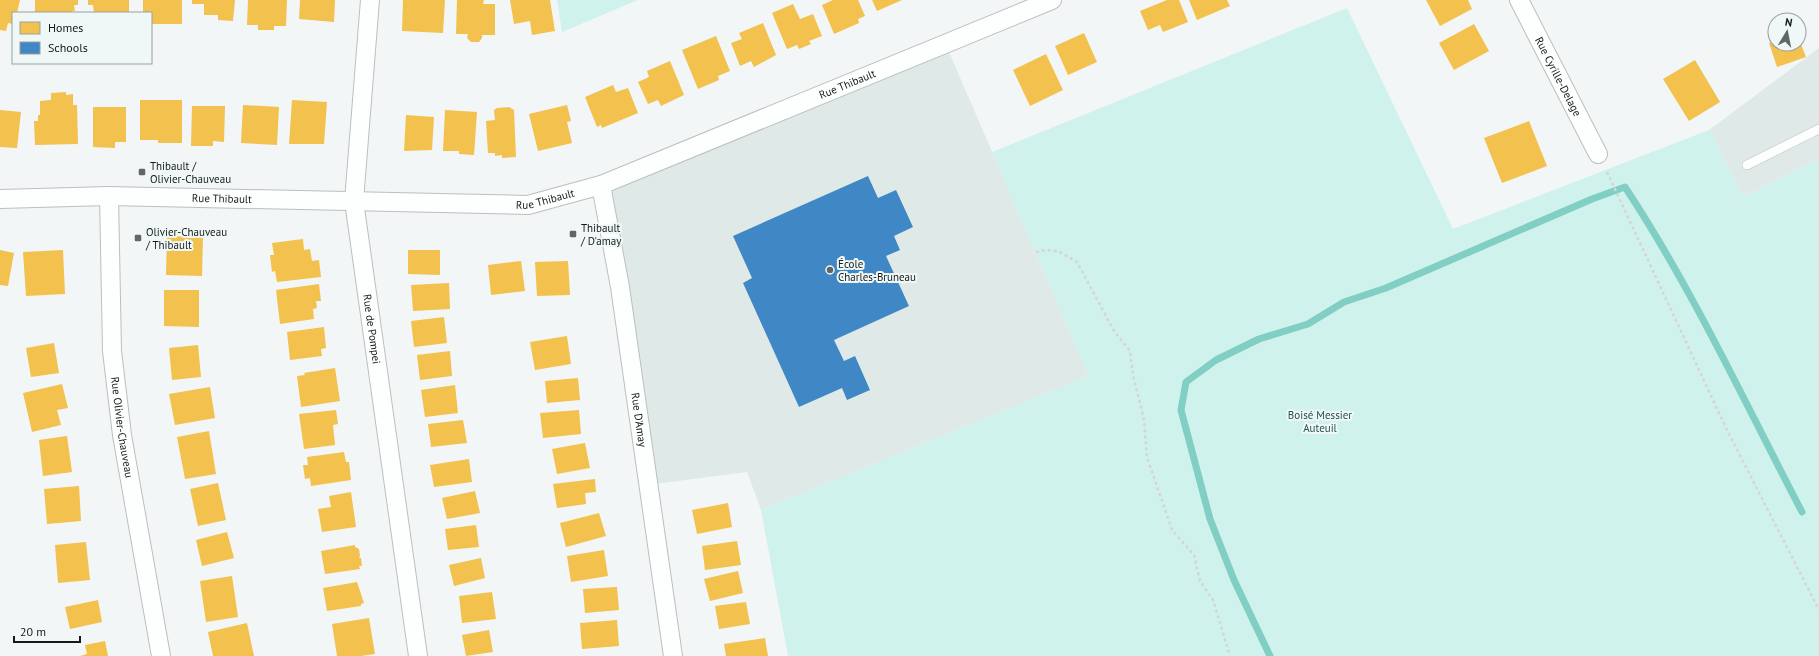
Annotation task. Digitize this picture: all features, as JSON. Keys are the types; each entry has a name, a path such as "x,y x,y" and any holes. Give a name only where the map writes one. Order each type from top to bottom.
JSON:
{"street":[{"name":"Rue de Pompei","path":"370,0 354,201 418,656"},
{"name":"Rue Thibault","path":"0,199 109,196 528,205 600,185 1052,0"},
{"name":"Rue Cyrille-Delage","path":"1519,0 1598,154"},
{"name":"Rue D'Amay","path":"600,185 620,287 673,656"},
{"name":"Rue Olivier-Chauveau","path":"109,196 112,351 122,435 161,656"}],"lane":[{"path":"1747,165 1819,129"}],"path":[{"path":"1598,154 1726,428 1819,610"},
{"path":"1036,252 1045,250 1058,251 1077,262 1114,331 1130,351 1133,375 1144,419 1146,457 1172,530 1194,555 1200,581 1213,600 1230,656"}],"shaded area":[{"name":"École Charles-Bruneau","path":"946,45 1089,376 761,510 747,472 647,485 601,185"},
{"path":"1819,48 1819,159 1744,197 1709,130"}],"green space":[{"path":"557,0 638,0 562,32"},
{"name":"Boisé Messier Auteuil","path":"1347,8 1453,229 1709,130 1744,197 1819,159 1819,656 788,656 761,510 1089,376 992,152"}],"building: Homes":[{"path":"0,0 20,0 17,12 12,12 12,24 8,23 6,31 0,30"},
{"path":"35,0 78,0 78,5 74,5 75,11 72,12 35,12"},
{"path":"88,0 129,0 129,12 94,12 93,5 88,5"},
{"path":"143,0 182,0 182,24 152,24 152,12 143,12"},
{"path":"192,0 235,0 233,21 218,20 218,15 204,15 204,4 192,4"},
{"path":"248,0 287,0 286,26 274,26 274,30 258,30 258,25 247,25"},
{"path":"300,0 335,0 334,22 299,19"},
{"path":"403,0 445,0 443,33 402,31"},
{"path":"457,0 484,0 483,4 495,4 495,35 482,35 479,42 471,42 467,38 468,34 456,34"},
{"path":"510,0 550,0 555,31 532,35 530,21 514,24"},
{"path":"833,0 858,0 865,16 858,19 859,23 834,34 822,5"},
{"path":"872,0 902,0 877,11"},
{"path":"1167,0 1179,0 1188,22 1163,32 1160,25 1148,30 1140,11"},
{"path":"1189,0 1227,0 1230,6 1197,20"},
{"path":"1426,0 1468,0 1472,9 1440,26"},
{"path":"793,4 800,19 813,14 822,36 809,41 811,44 799,49 797,45 787,49 772,13"},
{"path":"763,23 776,55 754,67 751,61 740,66 731,43 742,39 739,33"},
{"path":"1474,24 1489,51 1454,70 1439,43"},
{"path":"1084,33 1097,62 1068,75 1055,46"},
{"path":"716,36 730,71 718,76 719,80 698,89 682,50"},
{"path":"1772,52 1804,52 1806,57 1777,67"},
{"path":"1046,54 1063,90 1030,106 1013,70"},
{"path":"1695,60 1720,102 1689,121 1663,79"},
{"path":"670,61 684,95 661,106 658,100 648,104 638,82 649,77 647,71"},
{"path":"613,85 616,92 628,88 638,113 602,128 601,125 597,127 585,97"},
{"path":"66,92 66,95 73,94 73,105 77,105 78,144 35,145 34,121 38,121 38,115 40,115 40,101 51,100 51,93"},
{"path":"140,100 182,100 182,143 158,143 158,140 140,140"},
{"path":"292,100 327,102 324,144 289,144"},
{"path":"243,105 279,107 277,145 241,143"},
{"path":"567,105 571,121 567,122 572,143 538,151 529,114"},
{"path":"192,106 225,106 224,142 213,141 213,146 191,146"},
{"path":"93,107 126,107 126,142 115,142 115,148 93,147"},
{"path":"509,107 514,110 516,157 502,158 502,155 495,156 495,153 488,153 486,121 495,120 494,110 497,108"},
{"path":"0,110 21,112 17,148 0,147"},
{"path":"445,110 477,112 474,155 459,154 459,151 443,151"},
{"path":"406,115 434,117 432,150 404,151"},
{"path":"1529,121 1547,166 1502,183 1484,138"},
{"path":"167,236 203,237 202,276 166,275"},
{"path":"303,239 304,250 310,249 312,261 319,260 321,277 277,282 275,271 272,272 270,255 274,255 272,243"},
{"path":"0,250 14,253 8,286 0,285"},
{"path":"63,250 65,294 26,296 23,252"},
{"path":"408,250 440,250 440,275 408,274"},
{"path":"521,261 525,291 491,295 488,265"},
{"path":"568,261 570,295 537,296 535,262"},
{"path":"449,283 450,309 413,311 411,285"},
{"path":"319,284 321,301 316,301 317,308 313,309 314,319 280,324 276,290"},
{"path":"164,290 199,290 199,327 164,326"},
{"path":"444,317 447,343 414,347 411,321"},
{"path":"324,327 326,348 321,349 322,356 290,360 287,332"},
{"path":"567,336 571,364 535,370 530,342"},
{"path":"54,343 59,373 31,377 26,348"},
{"path":"198,345 201,377 172,380 169,348"},
{"path":"450,351 452,376 420,380 417,355"},
{"path":"335,368 340,401 301,407 297,376 305,375 304,373"},
{"path":"578,378 580,400 547,403 545,381"},
{"path":"62,384 68,408 57,410 61,425 32,432 23,393"},
{"path":"455,385 458,413 425,417 421,390"},
{"path":"210,387 215,418 175,425 169,394"},
{"path":"336,410 338,424 333,425 335,445 304,449 299,414"},
{"path":"579,410 581,434 543,438 540,413"},
{"path":"463,420 467,443 431,447 428,424"},
{"path":"209,431 216,474 185,479 177,437"},
{"path":"67,436 72,472 43,476 39,440"},
{"path":"585,443 590,468 557,474 552,449"},
{"path":"344,452 346,462 349,462 351,480 311,486 310,478 305,479 303,465 308,465 307,457"},
{"path":"469,459 472,482 434,487 430,465"},
{"path":"595,479 596,492 585,493 586,504 557,508 553,484"},
{"path":"218,483 226,520 198,526 190,489"},
{"path":"79,486 81,521 47,524 44,489"},
{"path":"475,491 480,513 447,519 442,498"},
{"path":"351,492 356,527 322,532 318,509 331,507 329,496"},
{"path":"728,503 732,527 697,534 692,510"},
{"path":"599,513 606,536 566,547 560,523"},
{"path":"476,525 479,547 448,550 445,529"},
{"path":"227,532 234,558 202,566 196,540"},
{"path":"737,541 741,565 705,570 702,546"},
{"path":"86,542 90,580 58,583 55,545"},
{"path":"355,545 355,547 359,549 359,558 361,558 362,566 359,566 360,569 325,574 321,551"},
{"path":"604,550 608,576 571,582 567,556"},
{"path":"481,558 485,578 454,586 449,565"},
{"path":"738,571 743,593 710,601 704,579"},
{"path":"232,576 238,617 206,622 200,581"},
{"path":"357,582 364,603 361,604 361,606 327,611 323,588"},
{"path":"617,587 619,610 585,613 583,589"},
{"path":"492,592 496,619 462,623 459,596"},
{"path":"98,600 102,622 70,629 65,607"},
{"path":"746,602 750,624 719,629 715,606"},
{"path":"369,618 375,654 361,656 337,656 332,624"},
{"path":"617,620 619,646 582,649 580,623"},
{"path":"247,623 254,656 213,656 208,632"},
{"path":"489,630 493,652 466,656 462,635"},
{"path":"765,638 768,656 726,656 724,644"},
{"path":"105,641 108,656 80,656 87,654 85,645"}],"building: Schools":[{"path":"868,176 878,198 896,190 913,227 894,236 900,250 886,256 909,306 834,340 844,361 855,356 870,390 847,400 842,388 799,407 743,283 752,278 733,236"}],"waterway":[{"path":"1270,656 1234,580 1210,519 1181,410 1186,382 1216,360 1259,339 1308,324 1344,302 1386,288 1592,199 1625,187 1650,226 1696,306 1802,512"}],"place":[{"name":"Thibault / Olivier-Chauveau","path":"142,172"},
{"name":"Thibault / D'amay","path":"573,234"},
{"name":"Olivier-Chauveau / Thibault","path":"138,238"},
{"name":"École Charles-Bruneau","path":"830,270"}]}
